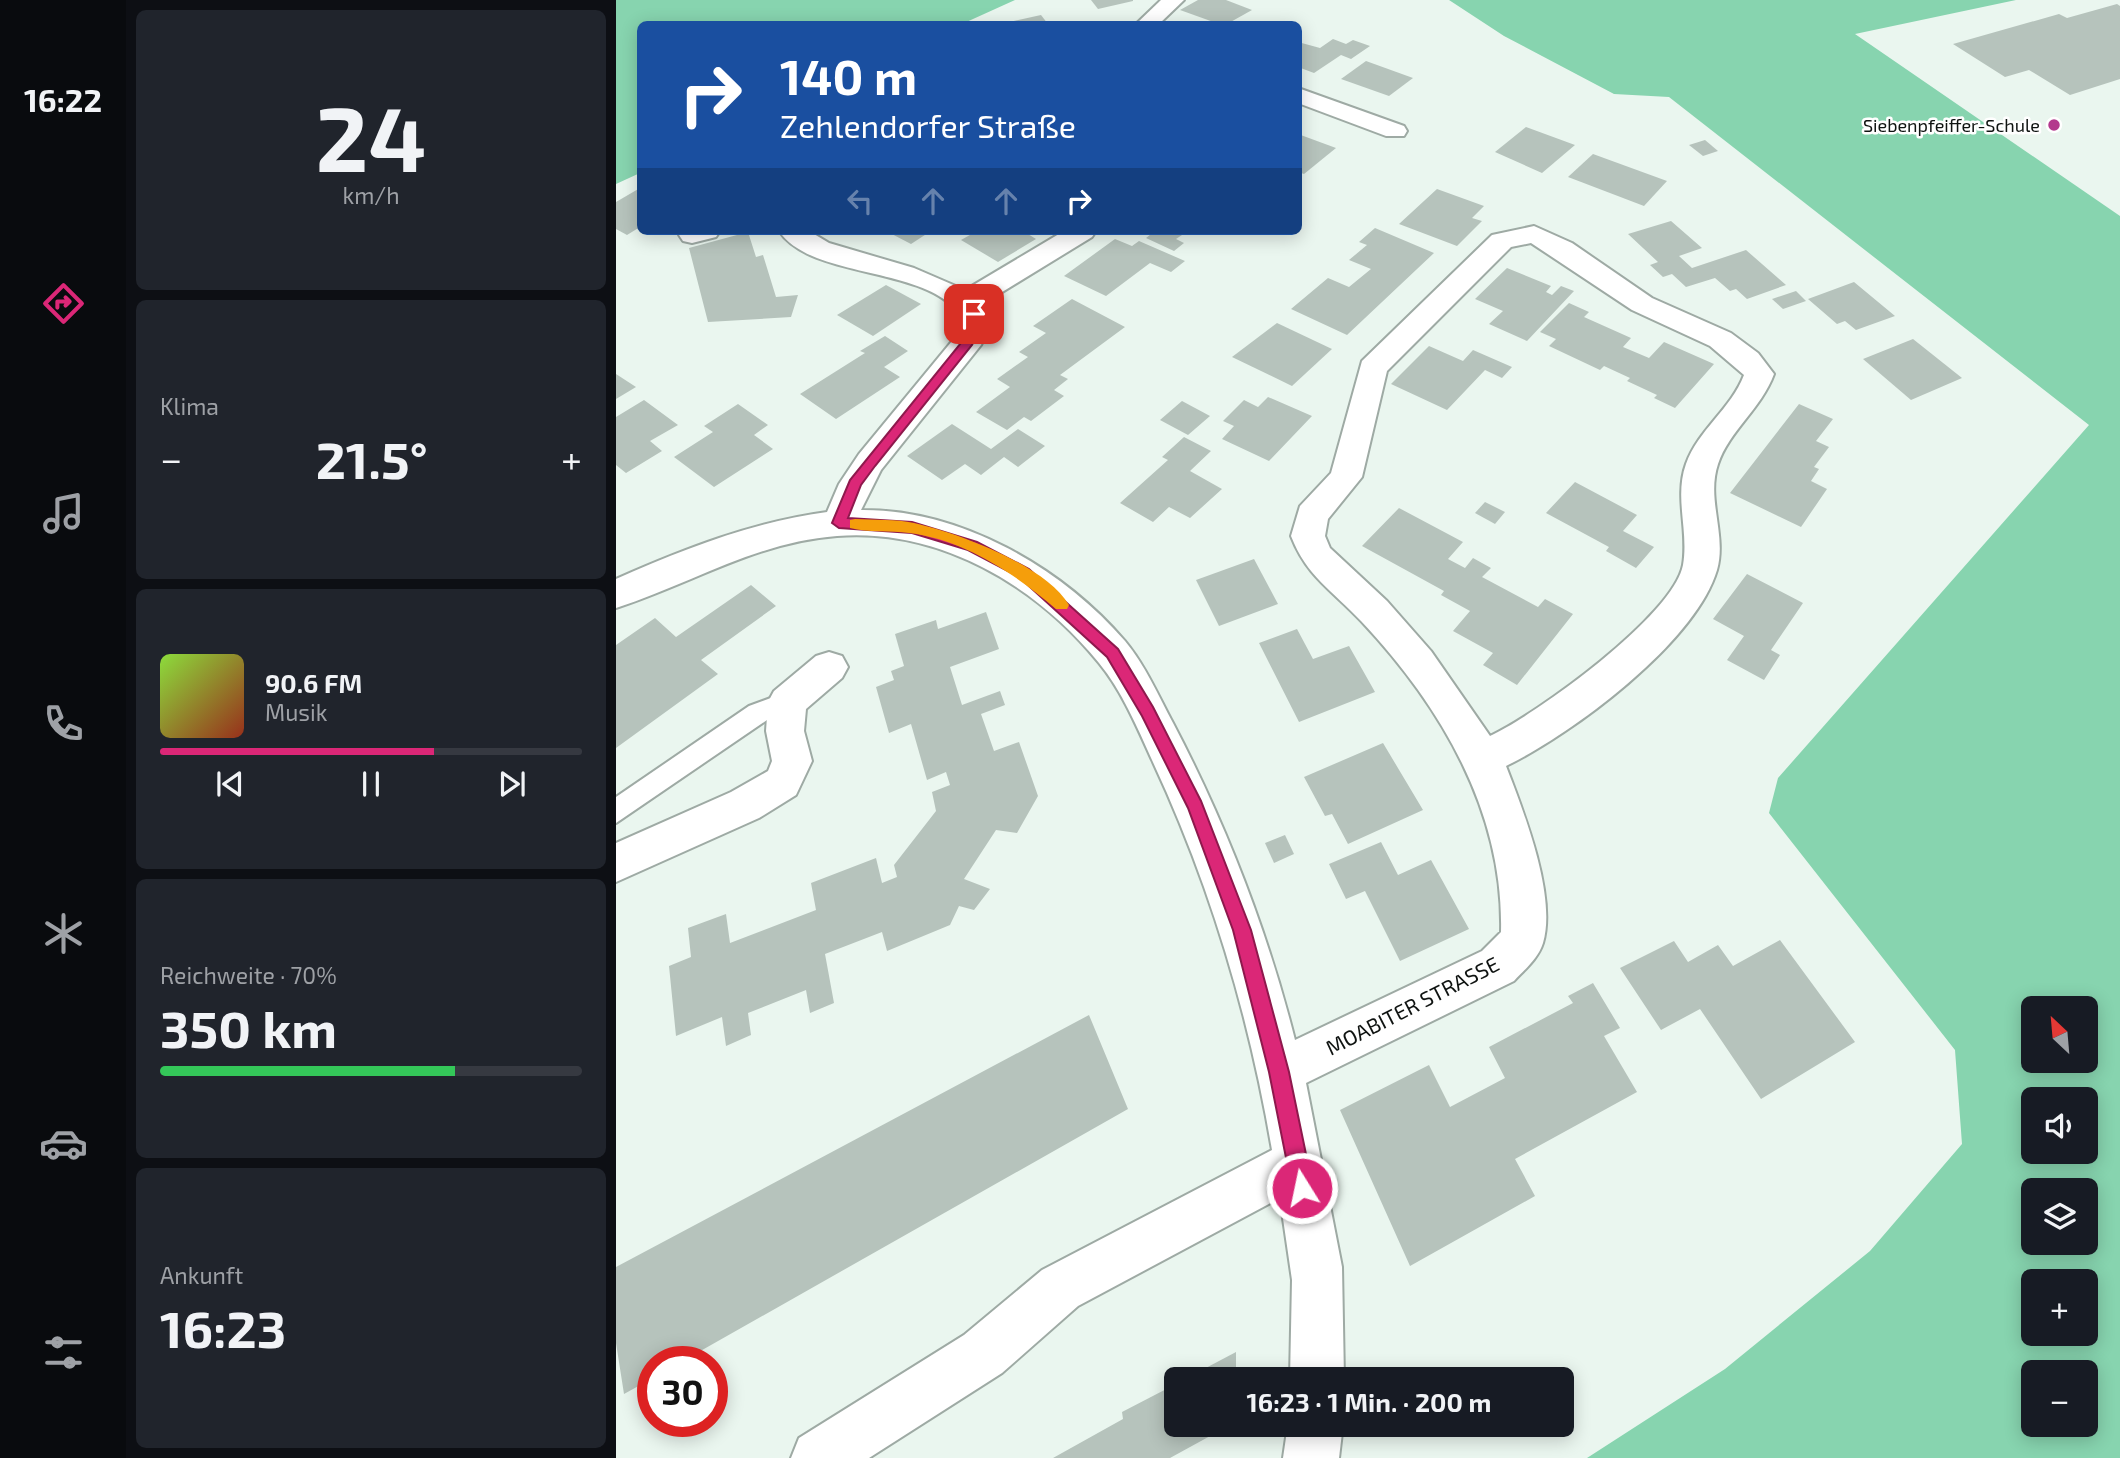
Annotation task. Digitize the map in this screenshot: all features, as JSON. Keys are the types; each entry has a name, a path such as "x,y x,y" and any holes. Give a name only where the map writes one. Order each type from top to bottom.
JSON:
{"street":[{"path":"1150,21 1173,0"},
{"path":"1302,99 1395,131"},
{"name":"MOABITER STRASSE","path":"1279,1072 1498,966 1522,941 1523,891 1506,820 1483,758 1418,662 1374,611 1316,556 1308,536 1312,515 1346,477 1373,368 1502,241 1534,234 1643,305 1723,340 1747,356 1759,374 1755,388 1716,433 1701,464 1695,494 1703,544 1700,571 1685,601 1657,631 1559,716 1519,742 1483,758"},
{"path":"798,235 816,248 893,267 964,303 974,314 975,328 966,345 870,462 855,484 839,523"},
{"path":"964,303 1076,235"},
{"path":"616,594 710,552 775,533 839,523 912,527 972,546 1024,573 1112,653 1147,711 1196,806 1242,930 1279,1072 1298,1162 1320,1290 1317,1367"},
{"path":"616,863 745,805 782,783 792,761 785,731 787,702 829,667"},
{"path":"820,1458 983,1354 1060,1288 1298,1162"},
{"path":"1311,1458 1314,1437"}],"lane":[{"path":"616,811 758,713 787,702"}],"green space":[{"path":"616,0 1015,0 969,21 637,21 637,174 616,184"},
{"path":"1449,0 2016,0 1855,34 2120,216 2120,1458 1587,1458 1725,1369 1870,1251 1962,1144 1955,1050 1769,813 1778,778 2089,425 1669,97 1614,94 1504,36"}],"building":[{"path":"1091,0 1133,0 1133,1 1098,9"},
{"path":"1198,0 1226,0 1252,10 1232,21 1211,21 1180,10"},
{"path":"2117,4 2120,6 2120,79 2070,95 2029,70 2005,77 1953,44 2059,14 2067,18"},
{"path":"1041,15 1046,21 1014,21"},
{"path":"1333,39 1346,44 1353,40 1370,46 1351,59 1341,55 1314,73 1302,68 1302,43 1320,48"},
{"path":"1366,61 1413,78 1389,96 1341,79"},
{"path":"1526,127 1575,145 1542,173 1495,152"},
{"path":"1302,135 1336,148 1304,174"},
{"path":"1705,140 1718,151 1703,156 1689,145"},
{"path":"1593,154 1667,181 1644,206 1568,177"},
{"path":"1437,189 1484,206 1472,218 1482,221 1457,246 1399,224"},
{"path":"637,190 637,229 627,235 616,229 616,202"},
{"path":"1671,221 1702,248 1679,256 1692,268 1746,250 1786,285 1747,299 1736,289 1730,291 1715,278 1686,287 1672,274 1663,277 1650,265 1658,262 1628,234"},
{"path":"1375,228 1434,253 1347,335 1291,309 1328,278 1349,287 1371,269 1349,260 1367,245 1359,242"},
{"path":"737,235 749,235 756,257 763,255 776,297 798,295 791,317 708,322 689,248"},
{"path":"894,235 925,235 911,244"},
{"path":"970,235 1030,235 1036,239 998,262 961,240"},
{"path":"1150,235 1182,235 1176,239 1184,243 1174,251 1146,238"},
{"path":"1115,239 1132,246 1139,241 1185,261 1171,272 1150,263 1106,296 1064,276"},
{"path":"1507,268 1551,286 1546,292 1552,295 1561,286 1574,291 1527,341 1489,324 1503,311 1475,299"},
{"path":"1854,282 1895,316 1856,330 1845,321 1837,324 1808,299"},
{"path":"886,285 921,304 873,336 837,315"},
{"path":"1796,291 1806,301 1783,309 1772,299"},
{"path":"1072,299 1125,327 1060,375 1068,379 1054,390 1064,396 1031,421 1024,417 1007,430 976,412 1010,387 997,379 1028,357 1019,352 1046,333 1033,326"},
{"path":"1569,303 1589,312 1584,317 1631,338 1623,347 1649,358 1664,342 1714,364 1675,408 1654,398 1657,395 1627,381 1630,378 1604,366 1600,370 1549,346 1556,339 1540,332"},
{"path":"1277,323 1332,349 1292,386 1232,357"},
{"path":"885,336 908,351 884,367 900,377 836,419 800,394 865,353 860,351"},
{"path":"1913,339 1962,378 1911,400 1863,359"},
{"path":"1429,346 1463,361 1473,350 1512,367 1502,378 1485,370 1447,410 1391,384"},
{"path":"616,374 636,387 616,399"},
{"path":"1268,397 1312,416 1269,461 1222,439 1234,426 1223,421 1244,400 1258,407"},
{"path":"644,400 678,425 650,441 662,451 626,473 616,465 616,417"},
{"path":"1182,401 1210,416 1188,435 1160,420"},
{"path":"738,404 768,425 754,435 773,449 714,487 674,457 713,432 704,426"},
{"path":"1799,404 1833,419 1816,441 1829,447 1814,467 1819,469 1811,481 1827,489 1801,527 1730,493"},
{"path":"952,424 991,449 1018,429 1045,446 1018,467 1004,457 981,475 965,464 942,480 907,456"},
{"path":"1184,437 1211,451 1190,471 1222,489 1190,518 1169,507 1153,522 1120,503 1168,460 1162,457"},
{"path":"1575,482 1637,515 1623,531 1654,547 1636,568 1606,551 1609,547 1546,513"},
{"path":"1485,502 1505,512 1495,524 1475,513"},
{"path":"1399,508 1463,542 1448,559 1465,568 1473,558 1491,568 1482,577 1538,607 1545,599 1573,614 1517,685 1483,665 1493,653 1453,631 1470,611 1441,595 1444,591 1362,546"},
{"path":"1254,559 1278,604 1219,626 1196,580"},
{"path":"1747,574 1803,603 1771,650 1780,655 1764,680 1727,660 1744,636 1713,619"},
{"path":"751,585 776,606 701,660 718,674 616,748 616,645 655,618 676,637"},
{"path":"986,612 999,649 950,667 962,705 1000,691 1005,705 981,714 994,751 1019,742 1038,796 1017,833 996,830 964,879 990,889 974,910 959,906 950,925 887,951 882,932 825,954 834,1003 810,1013 806,990 748,1013 751,1035 726,1046 722,1017 676,1036 669,966 691,957 688,928 726,914 730,943 816,910 811,883 876,858 882,883 897,877 894,865 936,811 932,792 950,785 946,772 927,780 911,724 889,733 876,687 894,680 891,671 904,666 895,634 936,620 938,629"},
{"path":"1297,629 1313,659 1349,646 1375,692 1299,722 1259,643"},
{"path":"1383,743 1423,810 1348,844 1332,814 1325,816 1304,777"},
{"path":"1285,835 1294,854 1274,863 1265,843"},
{"path":"1381,842 1398,875 1431,860 1469,929 1400,961 1365,891 1346,899 1329,864"},
{"path":"1780,940 1855,1042 1761,1099 1700,1009 1661,1030 1620,968 1674,941 1688,962 1718,945 1733,966"},
{"path":"1593,983 1620,1028 1604,1036 1637,1092 1515,1159 1535,1196 1410,1266 1340,1110 1429,1065 1450,1107 1505,1078 1489,1047 1573,1003 1568,996"},
{"path":"1089,1015 1128,1109 709,1346 637,1346 637,1387 624,1394 616,1343 616,1267"},
{"path":"1236,1352 1236,1367 1208,1367"},
{"path":"1164,1390 1164,1437 1208,1437 1170,1458 1053,1458 1123,1419 1122,1412"}],"slow traffic":[{"path":"855,524 912,527 972,546 1024,573 1061,605"}],"place":[{"name":"Siebenpfeiffer-Schule","path":"2054,125"}],"route":[{"path":"974,314 975,328 966,345 870,462 855,484 839,523 912,527 972,546 1024,573 1112,653 1147,711 1196,806 1242,930 1279,1072 1302,1188"}]}
